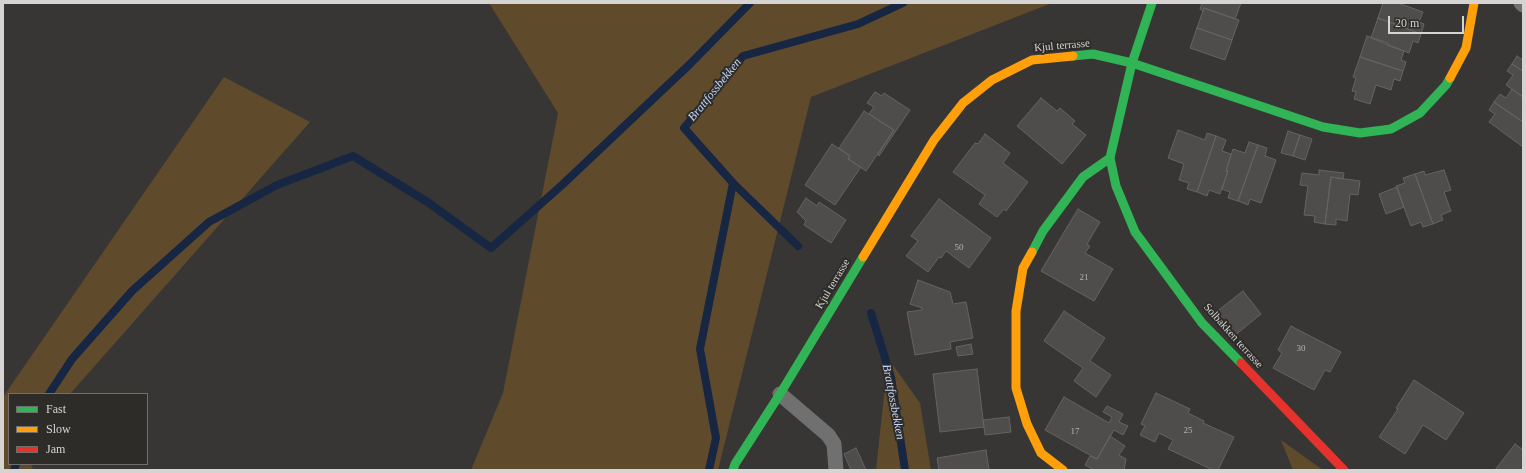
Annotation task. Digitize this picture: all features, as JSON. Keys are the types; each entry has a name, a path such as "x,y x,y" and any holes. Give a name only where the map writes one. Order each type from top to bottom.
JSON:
{"street":[{"name":"Solbakken terrasse","path":"1152,3 1132,63 1110,158 1116,186 1135,232 1202,323 1344,470"},
{"name":"Kjul terrasse","path":"733,470 735,464 780,394 934,140 963,103 992,80 1032,60 1093,54 1132,63 1323,127 1360,132 1391,129 1420,113 1446,85 1466,48 1474,3"},
{"path":"1063,470 1041,452 1027,424 1016,388 1016,311 1023,268 1043,231 1083,177 1110,158"}],"lane":[{"path":"780,394 828,435 834,444 836,470"}],"shaded area":[{"path":"489,3 1052,3 811,97 718,470 471,470 503,393 558,113"},
{"path":"224,77 310,122 71,393 8,393 8,465 31,465 33,470 3,470 3,397"},
{"path":"888,358 920,403 931,470 876,470"},
{"path":"1281,440 1323,470 1293,470"}],"building":[{"path":"1202,3 1241,3 1235,19 1204,8 1203,11 1200,9"},
{"path":"1383,3 1398,3 1423,12 1419,22 1424,24 1421,34 1378,18"},
{"path":"1204,8 1239,20 1232,40 1197,28"},
{"path":"1378,18 1421,34 1418,43 1413,41 1409,53 1371,38"},
{"path":"1197,28 1232,40 1225,60 1190,48"},
{"path":"1367,36 1388,43 1387,45 1404,51 1401,60 1406,62 1403,71 1360,57"},
{"path":"1517,56 1523,60 1523,71 1512,64"},
{"path":"1360,57 1403,71 1400,81 1394,79 1391,90 1376,85 1370,104 1354,99 1356,92 1352,91 1356,78 1353,77"},
{"path":"1512,64 1523,71 1523,97 1506,85 1513,75 1507,71"},
{"path":"1512,89 1523,97 1523,122 1494,102 1500,94 1506,98"},
{"path":"875,92 882,96 884,93 910,110 879,156 878,154 894,130 869,114 874,107 867,103"},
{"path":"1041,98 1057,111 1060,108 1075,121 1072,124 1086,135 1062,164 1017,126"},
{"path":"1494,102 1523,122 1523,147 1489,122 1495,114 1489,110"},
{"path":"864,111 894,130 866,171 848,159 850,156 839,148"},
{"path":"1178,130 1205,140 1207,133 1216,136 1197,192 1187,189 1189,183 1179,180 1184,164 1168,158"},
{"path":"1288,131 1300,135 1293,156 1281,153"},
{"path":"985,134 1010,153 1003,163 1028,182 1006,211 1004,209 997,217 979,204 985,195 953,172 975,143 978,144"},
{"path":"1300,135 1312,139 1305,160 1293,156"},
{"path":"1216,136 1226,140 1222,151 1231,154 1226,171 1228,171 1220,194 1209,190 1207,196 1197,192"},
{"path":"1249,142 1258,145 1238,201 1228,198 1230,192 1222,189 1233,149 1245,153"},
{"path":"832,144 850,156 848,159 861,167 835,205 805,185"},
{"path":"1258,145 1267,148 1265,156 1276,160 1261,203 1250,199 1248,205 1238,201"},
{"path":"1319,170 1344,173 1343,179 1331,177 1325,224 1314,222 1315,216 1304,215 1308,186 1300,185 1302,173 1319,175"},
{"path":"1444,170 1451,190 1444,192 1451,211 1441,215 1443,220 1433,224 1415,174 1424,171 1425,175"},
{"path":"1415,174 1433,224 1423,227 1421,222 1411,226 1396,186 1405,183 1403,178"},
{"path":"1331,177 1360,181 1358,195 1350,194 1347,221 1336,219 1336,225 1325,224"},
{"path":"1397,187 1404,207 1386,214 1379,194"},
{"path":"806,198 817,206 819,202 846,220 831,243 804,225 806,221 797,212"},
{"path":"939,199 991,238 969,268 946,251 941,258 939,257 928,272 906,256 918,241 911,236"},
{"path":"1078,209 1100,222 1087,244 1090,246 1085,253 1113,269 1094,301 1041,271"},
{"path":"918,280 950,292 953,304 966,302 973,338 950,342 951,349 915,355 907,312 922,310 922,308 910,304"},
{"path":"1243,291 1261,314 1234,336 1215,313"},
{"path":"1064,311 1105,338 1090,361 1111,375 1096,397 1074,381 1083,368 1044,341"},
{"path":"1291,326 1341,352 1330,372 1325,370 1314,390 1273,368 1282,353 1278,350"},
{"path":"971,344 973,354 958,356 956,347"},
{"path":"977,369 984,427 940,432 933,374"},
{"path":"1414,380 1464,413 1446,440 1423,425 1405,454 1379,437 1398,409 1396,408"},
{"path":"1156,393 1190,409 1188,413 1204,421 1203,423 1234,437 1218,470 1213,470 1168,449 1173,440 1159,433 1155,442 1140,435 1145,426 1141,424"},
{"path":"1064,397 1109,423 1112,417 1103,412 1107,406 1123,414 1119,422 1128,426 1123,435 1114,430 1097,459 1045,430"},
{"path":"1009,417 1011,432 985,435 983,420"},
{"path":"1110,436 1125,446 1119,455 1126,459 1124,470 1094,470 1085,465 1090,456 1097,459"},
{"path":"1515,444 1523,450 1523,470 1495,470"},
{"path":"856,448 866,470 851,470 844,454"},
{"path":"986,450 989,470 939,470 937,458"}],"waterway":[{"path":"50,393 72,359 132,291 209,222 277,185 353,156 429,203 491,248 562,185 690,64 750,3"},
{"name":"Brattfossbekken","path":"798,246 733,183 684,128 743,56 858,24 903,3"},
{"path":"709,470 716,438 700,349 733,183"},
{"name":"Brattfossbekken","path":"871,313 891,377 905,470"},
{"path":"14,470 16,465"}],"traffic: fast":[{"path":"1152,3 1132,63 1110,158 1116,186 1135,232 1202,323 1241,363"},
{"path":"1073,56 1093,54 1132,63 1323,127 1360,133 1391,129 1420,113 1446,85 1450,78"},
{"path":"1032,252 1043,231 1083,177 1110,158"},
{"path":"733,470 735,464 780,394 863,257"}],"traffic: slow":[{"path":"1450,78 1466,48 1474,3"},
{"path":"863,257 934,140 963,103 992,80 1032,60 1073,56"},
{"path":"1032,252 1023,268 1016,311 1016,388 1027,424 1041,453 1063,470"}],"traffic: jam":[{"path":"1241,363 1344,470"}]}
